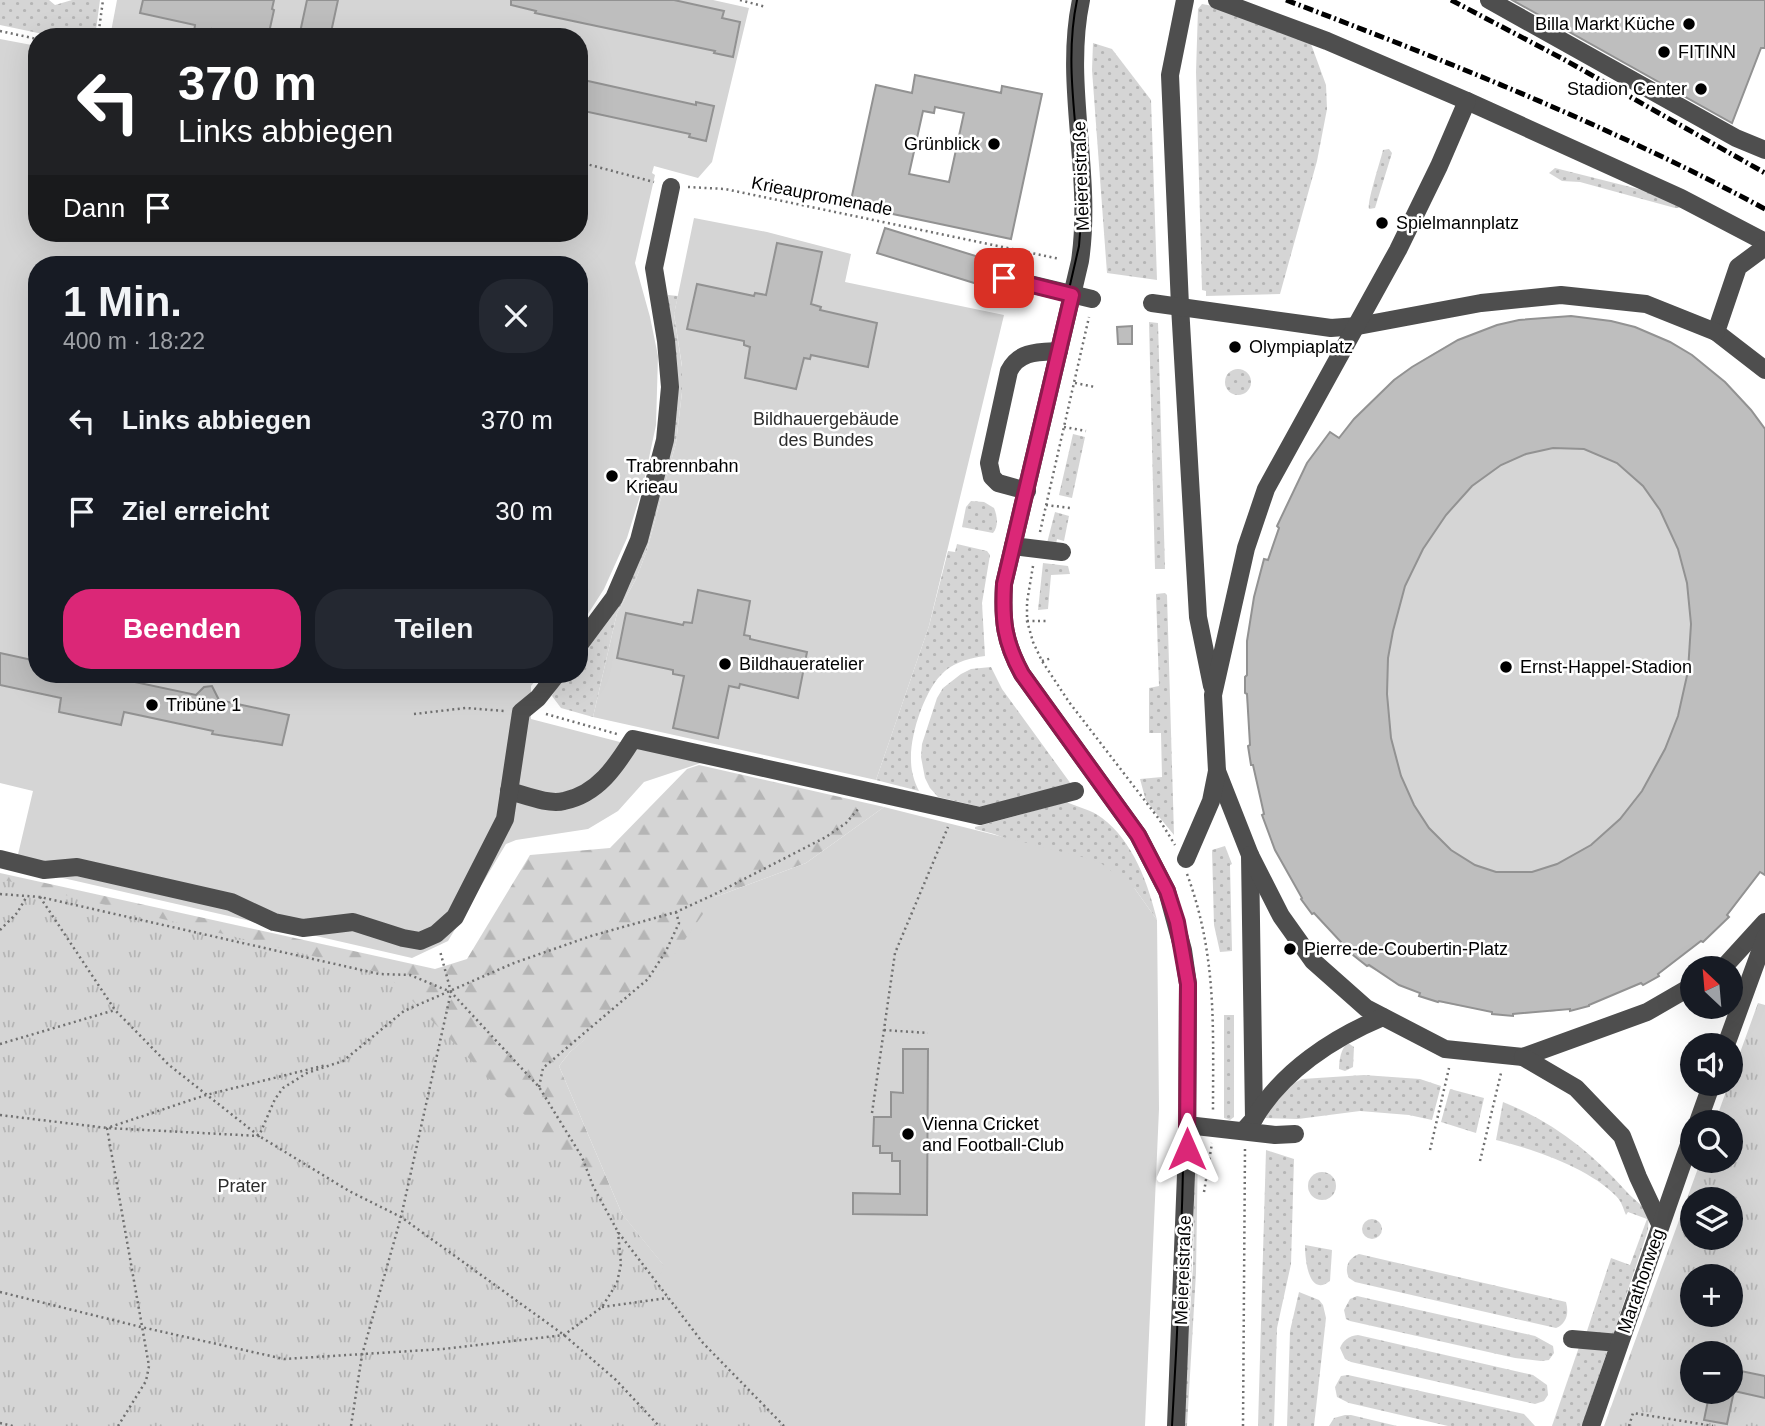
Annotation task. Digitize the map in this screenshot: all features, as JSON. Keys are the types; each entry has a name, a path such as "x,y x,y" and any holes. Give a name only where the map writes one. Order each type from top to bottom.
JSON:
{"street":[{"name":"Meiereistraße","path":"1081,0 1075,63 1085,215 1080,261 1004,584 1002,612 1005,636 1022,674 1138,835 1163,882 1177,922 1188,984 1187,1125 1177,1426"},
{"path":"1185,0 1170,75 1198,617 1213,695 1217,771 1210,801 1186,859"},
{"path":"1217,0 1327,41 1467,101 1681,198 1765,244 1738,267 1716,332"},
{"path":"1489,0 1736,138 1765,150"},
{"path":"1213,695 1246,548 1266,489 1358,326 1439,166 1467,101"},
{"path":"588,633 614,598 639,540 664,440 670,387 666,341 654,268 671,187"},
{"path":"1004,278 1092,299"},
{"path":"1152,303 1331,328 1358,326 1481,303 1561,295 1646,304 1716,332 1765,370"},
{"path":"1027,491 998,483 989,470 1009,371 1013,363 1035,351 1059,351"},
{"path":"1013,546 1062,552"},
{"path":"0,859 44,870 78,867 231,902 274,922 303,928 354,922 421,941 436,934 455,917 468,894 505,819 521,712 538,698 550,683"},
{"path":"509,791 563,802 594,789 613,770 634,739 873,792 952,817 980,816 1075,791"},
{"path":"1217,771 1250,855 1281,916 1313,961 1366,1008 1445,1049 1514,1056 1576,1088 1622,1136 1638,1177 1661,1223"},
{"path":"1250,855 1250,1124"},
{"path":"1734,956 1765,922"},
{"path":"1730,1033 1765,938"},
{"path":"1514,1056 1647,1012 1680,993"},
{"path":"1250,1124 1266,1098 1311,1058 1353,1029 1383,1017"},
{"path":"1187,1125 1250,1124 1275,1135 1295,1134"},
{"name":"Marathonweg","path":"1591,1426 1680,1170"},
{"path":"1572,1339 1619,1343"}],"path":[{"path":"99,28 103,0"},
{"path":"740,0 766,7"},
{"path":"0,31 28,37"},
{"name":"Krieaupromenade","path":"588,164 671,187 725,189 1060,259"},
{"path":"1092,299 1036,550 1027,602 1027,621 1042,661 1069,702 1171,836"},
{"path":"1074,383 1095,387"},
{"path":"1064,427 1086,431"},
{"path":"1046,505 1070,508"},
{"path":"1027,621 1048,621"},
{"path":"1042,661 1052,659"},
{"path":"414,714 466,708 549,714 634,739"},
{"path":"259,1136 275,1099 284,1088 307,1073 343,1060 404,1011 514,963 676,912 758,874 846,824 873,792"},
{"path":"872,1113 895,953 952,817"},
{"path":"0,894 40,897 379,974 410,975 451,992 539,1087 582,1157 593,1186 618,1232 668,1298 703,1343 784,1426"},
{"path":"0,930 17,913 27,896"},
{"path":"40,897 115,1010 169,1065 259,1136 349,1191 401,1217 564,1335 616,1380 659,1426"},
{"path":"539,1087 543,1068 648,979 666,951 679,923 676,912"},
{"path":"351,1426 362,1355 401,1217 451,992 436,934"},
{"path":"0,1044 115,1010"},
{"path":"884,1030 928,1033"},
{"path":"1430,1150 1454,1050"},
{"path":"1480,1161 1514,1056"},
{"path":"107,1128 206,1095 343,1060"},
{"path":"0,1115 107,1128 259,1136"},
{"path":"1243,1426 1250,1124"},
{"path":"107,1128 149,1366 146,1381 118,1426"},
{"path":"0,1292 284,1359 443,1349 564,1335 602,1307 617,1283 621,1264 618,1232"},
{"path":"602,1307 668,1298"},
{"path":"1629,1426 1633,1413 1713,1426"},
{"path":"0,1423 13,1426"}],"green space":[{"path":"0,0 49,0 55,5 72,0 100,0 96,28 28,28 28,31 0,25"},
{"name":"Trabrennbahn Krieau","path":"117,0 713,0 749,8 712,162 698,178 654,166 652,173 655,175 635,263 658,356 656,425 643,486 627,538 604,589 588,614 588,256 28,256 28,683 534,683 531,686 531,719 701,763 644,782 618,811 588,829 516,840 506,844 448,941 412,958 15,867 33,791 0,783 0,39 28,44 28,242 588,242 588,28 112,28"},
{"path":"1202,4 1311,44 1326,85 1327,109 1317,161 1280,294 1206,296 1206,291 1202,290 1196,72 1198,9"},
{"path":"1093,43 1112,49 1151,100 1157,280 1107,273 1092,70"},
{"path":"1389,149 1392,153 1375,208 1369,209 1383,150"},
{"path":"1555,168 1670,197 1681,205 1675,208 1580,182 1562,181 1549,173"},
{"name":"Bildhauergebäude des Bundes","path":"694,218 767,232 851,254 845,282 1004,315 929,626 876,780 593,717 617,613 636,579 647,550 676,443 682,366 674,314"},
{"path":"668,295 678,296 674,314 682,367 676,443 647,550 636,579 617,613 593,717 561,708 552,696 558,683 588,683 588,644 598,633 662,478"},
{"name":"Ernst-Happel-Stadion","path":"1571,316 1601,320 1656,336 1704,365 1726,384 1765,429 1765,867 1729,917 1703,942 1680,956 1658,974 1659,976 1589,1006 1550,1012 1548,1003 1532,1004 1532,1013 1513,1016 1492,1014 1419,996 1420,993 1367,966 1353,955 1314,913 1312,914 1275,850 1262,815 1264,813 1248,746 1245,677 1258,643 1247,641 1264,559 1275,562 1280,547 1273,544 1279,528 1277,526 1307,463 1330,432 1339,438 1387,387 1441,349 1470,335 1535,318"},
{"path":"1149,322 1158,323 1165,569 1155,569"},
{"path":"1238,369 1247,373 1251,382 1247,391 1238,395 1229,391 1225,382 1229,373"},
{"path":"1073,434 1085,437 1072,498 1059,495"},
{"path":"971,501 984,502 994,508 997,524 993,533 962,527 966,507"},
{"path":"1055,512 1069,516 1064,541 1057,539 1056,544 1047,543"},
{"path":"957,544 987,551 990,555 982,603 985,656 964,660 945,671 925,700 911,749 912,772 919,791 876,780 929,626 948,551 955,552"},
{"path":"1043,563 1068,566 1070,574 1051,575 1048,609 1038,610"},
{"path":"1165,593 1174,835 1146,801 1140,779 1162,777 1161,733 1149,733 1149,688 1159,686 1156,594"},
{"path":"991,667 1002,689 1071,784 981,807 938,797 930,788 921,757 922,744 937,698 943,688 961,674 971,669"},
{"name":"Prater","path":"699,765 884,807 806,863 715,897 699,944 570,1052 559,1066 622,1214 664,1266 769,1409 785,1426 0,1426 0,873 435,969 467,959 530,855 610,848 687,769"},
{"path":"1066,802 1098,815 1122,838 1144,878 1157,920 1135,889 975,829"},
{"path":"884,807 1098,861 1135,889 1157,920 1159,1109 1145,1426 785,1426 703,1338 657,1282 664,1266 622,1214 559,1066 570,1052 662,972 715,897 806,863"},
{"path":"1225,846 1232,864 1232,951 1220,952 1214,925 1212,850"},
{"name":"Prater","path":"0,879 386,974 622,1214 664,1266 769,1409 785,1426 0,1426"},
{"path":"1758,1003 1765,1005 1765,1426 1604,1426 1680,1218 1680,1250 1743,1250 1743,1187 1691,1187 1696,1173 1743,1173 1743,1110 1719,1110 1724,1096 1743,1096 1743,1045"},
{"path":"1224,1015 1234,1015 1234,1117 1230,1120 1224,1118"},
{"path":"1348,1043 1354,1047 1353,1067 1345,1071 1339,1069 1339,1062"},
{"path":"1364,1075 1420,1079 1441,1086 1432,1120 1409,1115 1360,1111 1298,1119 1264,1118 1280,1090 1302,1079"},
{"path":"1450,1089 1484,1098 1476,1133 1441,1122"},
{"path":"1503,1102 1570,1139 1599,1163 1649,1215 1648,1230 1612,1338 1586,1334 1611,1258 1630,1265 1647,1219 1628,1212 1626,1215 1616,1196 1576,1168 1544,1154 1496,1140"},
{"path":"1198,1144 1196,1273 1187,1426 1183,1426 1193,1266 1195,1147"},
{"path":"1266,1150 1294,1159 1291,1264 1277,1328 1274,1426 1258,1426"},
{"path":"1322,1172 1332,1176 1336,1186 1332,1196 1322,1200 1312,1196 1308,1186 1312,1176"},
{"path":"1368,1219 1376,1219 1382,1229 1376,1239 1368,1239 1362,1233 1362,1225"},
{"path":"1305,1245 1332,1250 1330,1281 1323,1285 1312,1281 1307,1267"},
{"path":"1359,1254 1566,1302 1566,1317 1556,1328 1355,1282 1349,1278 1347,1267 1352,1258"},
{"path":"1299,1292 1319,1300 1326,1318 1314,1426 1287,1426 1290,1331"},
{"path":"1357,1296 1535,1336 1553,1346 1554,1353 1549,1360 1515,1358 1350,1321 1346,1319 1344,1310 1350,1299"},
{"path":"1358,1335 1533,1375 1547,1385 1548,1395 1544,1401 1535,1404 1351,1362 1345,1359 1340,1348 1347,1339"},
{"path":"1579,1347 1608,1349 1582,1426 1552,1426"},
{"path":"1348,1375 1524,1414 1535,1426 1448,1426 1349,1403 1337,1397 1335,1387 1341,1376"},
{"path":"1345,1415 1397,1426 1329,1426 1334,1418"}],"building":[{"path":"143,0 274,0 270,28 195,28 195,25 140,13"},
{"path":"307,0 338,0 332,28 301,28"},
{"path":"511,0 674,0 724,11 722,18 740,22 733,57 535,13 536,11 511,5"},
{"name":"Stadion Center","path":"1512,0 1765,0 1765,48 1761,48 1732,123"},
{"name":"Grünblick","path":"915,75 1001,93 1002,86 1042,94 1011,239 850,205 876,85 912,93","holes":["935,107 964,113 949,182 909,174 923,111 934,113"]},
{"path":"588,81 696,105 696,102 714,106 706,141 689,137 690,134 588,112"},
{"path":"885,228 1008,266 1000,267 993,275 993,282 1000,291 877,253"},
{"path":"777,243 822,252 811,304 821,307 820,310 877,323 868,367 811,355 810,359 804,358 796,389 745,378 750,347 744,345 744,341 687,329 697,284 754,296 755,293 766,295"},
{"name":"Ernst-Happel-Stadion","path":"1571,316 1635,327 1692,355 1725,382 1765,429 1765,875 1760,872 1727,915 1729,917 1703,942 1643,985 1641,983 1589,1006 1570,1011 1513,1016 1492,1014 1419,996 1420,993 1399,985 1367,966 1353,955 1314,913 1312,914 1275,850 1262,815 1264,814 1248,746 1245,693 1247,641 1264,559 1268,560 1279,528 1277,526 1307,463 1330,432 1339,438 1354,419 1394,380 1458,340 1497,325 1519,320","holes":["1553,448 1584,449 1617,463 1643,486 1660,510 1678,549 1687,583 1691,624 1688,671 1678,716 1665,749 1642,791 1620,819 1591,845 1557,864 1532,872 1496,872 1475,865 1451,850 1429,828 1414,805 1401,776 1391,738 1387,694 1388,658 1405,586 1423,549 1446,515 1472,486 1501,465 1526,454"]},
{"path":"1132,326 1132,344 1118,344 1117,327"},
{"name":"Bildhaueratelier","path":"698,590 750,601 744,635 750,636 750,639 807,652 798,698 740,684 739,688 729,686 718,738 673,728 684,676 673,674 673,670 617,658 626,613 683,625 684,622 692,623"},
{"name":"Tribüne 1","path":"0,653 28,659 28,683 139,683 196,695 204,687 212,686 219,700 289,715 282,745 212,734 213,731 124,712 121,725 59,712 61,698 0,685"},
{"path":"903,1049 928,1049 927,1215 853,1214 853,1193 900,1194 900,1161 892,1161 892,1153 880,1153 880,1146 873,1146 874,1117 891,1117 891,1092 903,1093"},
{"path":"1743,1371 1765,1376 1765,1398 1743,1393"},
{"path":"1707,1404 1731,1404 1727,1424 1704,1420"}],"tram line":[{"path":"1077,0 1071,61 1080,184 1079,246 1002,580 999,607 1001,632 1014,668 1126,825 1150,864 1173,920 1183,979 1185,1069 1181,1240 1172,1426"}],"railway":[{"path":"1286,0 1469,71 1589,123 1765,209"},
{"path":"1451,0 1565,60 1765,173"}],"place":[{"name":"Billa Markt Küche","path":"1689,24"},
{"name":"FITINN","path":"1664,52"},
{"name":"Stadion Center","path":"1701,89"},
{"name":"Grünblick","path":"994,144"},
{"name":"Spielmannplatz","path":"1382,223"},
{"name":"Olympiaplatz","path":"1235,347"},
{"name":"Trabrennbahn Krieau","path":"612,476"},
{"name":"Bildhaueratelier","path":"725,664"},
{"name":"Ernst-Happel-Stadion","path":"1506,667"},
{"name":"Tribüne 1","path":"152,705"},
{"name":"Pierre-de-Coubertin-Platz","path":"1290,949"},
{"name":"Vienna Cricket and Football-Club","path":"908,1134"}],"route":[{"path":"1004,278 1072,295 1004,584 1002,612 1005,636 1022,674 1138,835 1167,891 1177,922 1188,984 1187,1149"}]}
